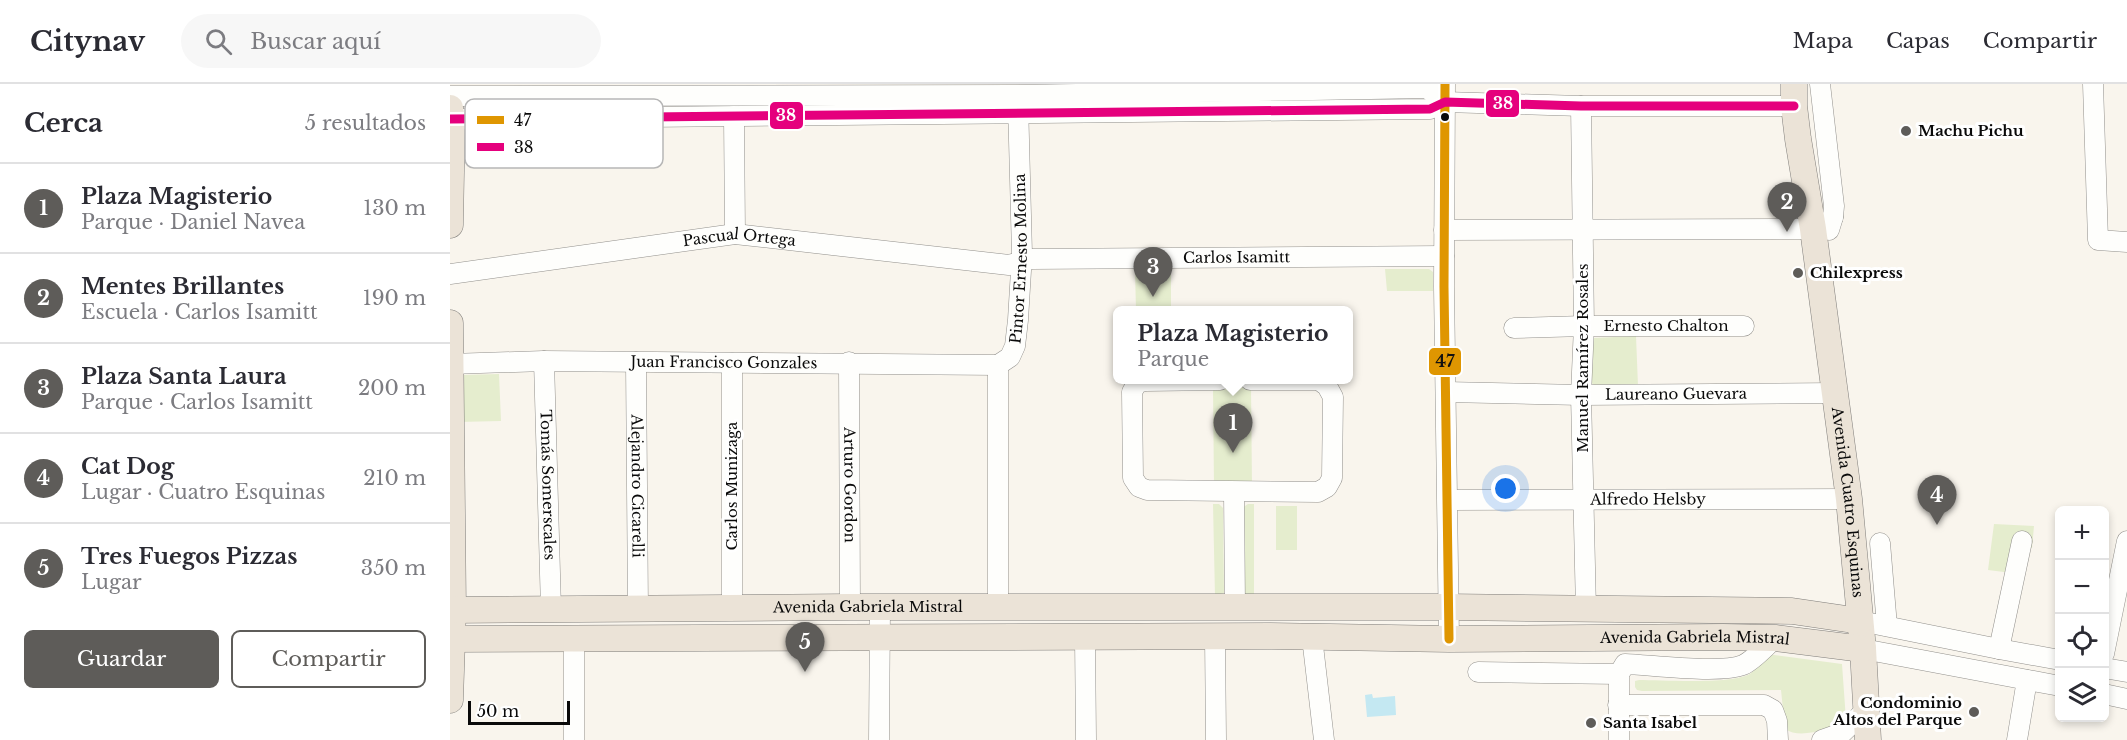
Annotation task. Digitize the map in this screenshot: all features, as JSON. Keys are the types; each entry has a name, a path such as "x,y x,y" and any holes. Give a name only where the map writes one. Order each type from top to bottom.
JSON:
{"main road":[{"path":"1794,95 1823,223"},
{"path":"450,111 450,225"},
{"name":"Avenida Cuatro Esquinas","path":"1823,223 1818,265 1849,499 1863,649 1868,740"},
{"path":"450,323 452,610 450,700"},
{"name":"Avenida Gabriela Mistral","path":"452,610 850,607 880,609 1448,607 1792,611 1860,621"},
{"name":"Avenida Gabriela Mistral","path":"451,638 1723,637 1775,638 1863,649"}],"street":[{"path":"1444,230 1823,223 1834,206 1820,84"},
{"path":"2093,84 2098,240 2127,242"},
{"path":"605,99 735,89 1430,109 1445,93"},
{"path":"1445,93 1581,106 1794,95"},
{"path":"1445,93 1444,256 1449,639"},
{"path":"663,115 734,116 1018,98"},
{"name":"Pintor Ernesto Molina","path":"998,607 998,365 1010,357 1015,346 1026,260 1018,98"},
{"name":"Manuel Ramírez Rosales","path":"1581,106 1584,326 1581,395 1586,610"},
{"path":"450,111 465,110"},
{"path":"450,111 465,111"},
{"path":"734,116 735,234"},
{"name":"Pascual Ortega","path":"450,274 735,234 1009,265 1026,260"},
{"name":"Carlos Isamitt","path":"1026,260 1444,256"},
{"name":"Ernesto Chalton","path":"1514,328 1744,326"},
{"name":"Juan Francisco Gonzales","path":"450,364 544,361 998,365"},
{"name":"Tomás Somerscales","path":"544,361 551,609"},
{"name":"Alejandro Cicarelli","path":"636,362 638,610"},
{"name":"Arturo Gordon","path":"849,362 850,607"},
{"name":"Carlos Munizaga","path":"732,363 732,609"},
{"path":"1136,384 1132,392 1133,478 1139,487 1147,490 1234,492 1318,492 1327,487 1332,478 1333,397 1325,384"},
{"name":"Laureano Guevara","path":"1446,392 1581,395 1835,393"},
{"path":"1234,492 1235,606"},
{"name":"Alfredo Helsby","path":"1448,500 1849,499"},
{"path":"1999,649 2022,541"},
{"path":"2109,629 2127,541"},
{"path":"1880,543 1887,626"},
{"path":"1309,637 1321,630 1322,614 1327,608"},
{"path":"879,740 880,609"},
{"path":"1288,609 1297,621 1295,629 1309,637"},
{"name":"Avenida Gabriela Mistral","path":"1860,621 2055,659"},
{"path":"1215,636 1216,740"},
{"path":"1085,637 1086,740"},
{"path":"1309,637 1324,740"},
{"path":"1713,669 1725,664 1731,657 1729,646 1723,637"},
{"path":"574,638 574,740"},
{"path":"1619,740 1618,674 1625,664 1734,668 1746,664 1775,638"},
{"name":"Avenida Gabriela Mistral","path":"1863,649 2055,685"},
{"path":"2109,669 2127,672"},
{"path":"1478,672 1618,674"},
{"path":"2017,740 2027,680"},
{"path":"2109,695 2127,699"},
{"path":"1618,705 1764,705 1773,710 1777,721 1778,740"},
{"path":"1822,740 1842,733 1866,710"}],"green space":[{"path":"1385,269 1429,269 1433,272 1433,291 1387,291"},
{"path":"1135,271 1171,271 1171,306 1136,306"},
{"path":"1636,336 1638,386 1597,387 1590,382 1589,344 1594,338"},
{"path":"499,374 501,421 458,422 462,375"},
{"path":"1251,387 1252,487 1214,487 1213,388"},
{"path":"1213,504 1219,504 1223,508 1224,593 1215,596"},
{"path":"1248,504 1254,504 1254,595 1244,594 1242,508"},
{"path":"1276,506 1297,506 1297,550 1276,550"},
{"path":"1994,524 2034,526 2032,548 2016,546 2012,573 1988,570"},
{"path":"1766,654 1842,664 1846,720 1807,733 1792,732 1785,729 1781,690 1642,691 1635,687 1635,681 1639,680 1715,680 1743,677 1757,667"}],"water":[{"path":"1372,694 1373,698 1395,696 1396,715 1367,717 1365,695"}],"transit line":[{"name":"47","path":"1445,84 1444,287 1449,639"},
{"name":"38","path":"663,117 1430,109 1445,102 1581,106 1794,106"},
{"name":"38","path":"450,119 465,119"}],"place":[{"name":"Machu Pichu","path":"1906,131"},
{"name":"Mentes Brillantes","path":"1787,232"},
{"name":"Chilexpress","path":"1798,273"},
{"name":"Plaza Santa Laura","path":"1153,297"},
{"name":"Plaza Magisterio","path":"1233,453"},
{"name":"Cat Dog","path":"1937,525"},
{"name":"Tres Fuegos Pizzas","path":"805,672"},
{"name":"Condominio Altos del Parque","path":"1974,712"},
{"name":"Santa Isabel","path":"1591,723"}]}
